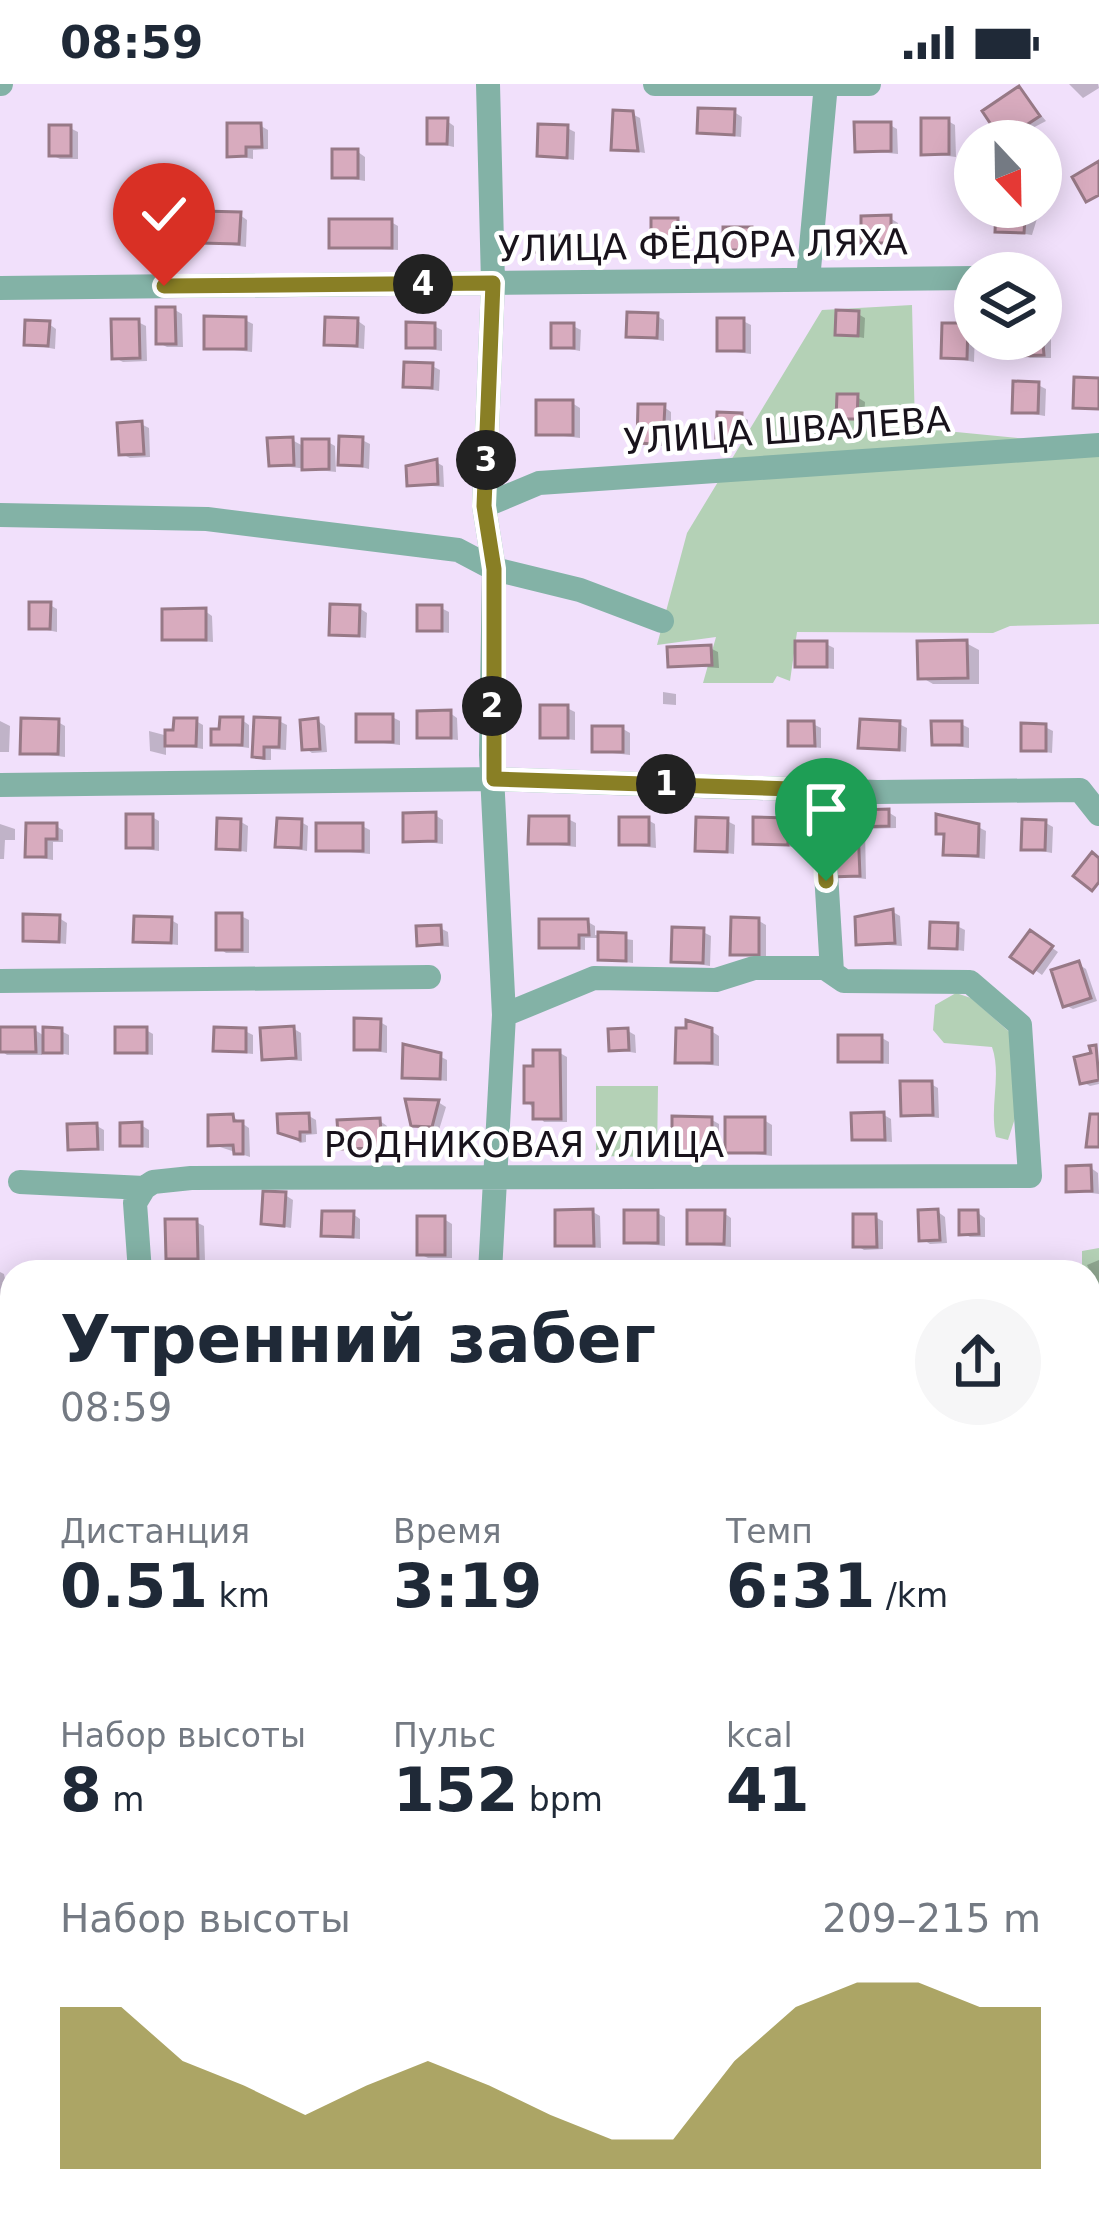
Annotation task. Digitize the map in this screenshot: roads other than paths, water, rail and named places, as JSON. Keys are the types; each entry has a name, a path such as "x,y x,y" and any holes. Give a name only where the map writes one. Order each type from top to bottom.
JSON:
{"street":[{"path":"488,84 493,283 484,506 494,569 494,779 504,1015 491,1260"},
{"path":"655,84 869,84"},
{"path":"808,280 826,85"},
{"name":"УЛИЦА ФЁДОРА ЛЯХА","path":"0,287 954,278"},
{"name":"УЛИЦА ШВАЛЕВА","path":"484,506 539,483 1099,445"},
{"path":"0,515 207,520 458,550 494,569 580,590 662,621"},
{"path":"0,784 494,779 821,790 1080,790 1099,814"},
{"path":"504,1015 594,978 674,982 716,980 754,968 832,972 821,790"},
{"name":"РОДНИКОВАЯ УЛИЦА","path":"20,1182 144,1188 153,1182 191,1178 1030,1177 1020,1025 970,982 844,981 832,972"},
{"path":"0,981 429,977"},
{"path":"139,1260 135,1203 144,1188"}]}
